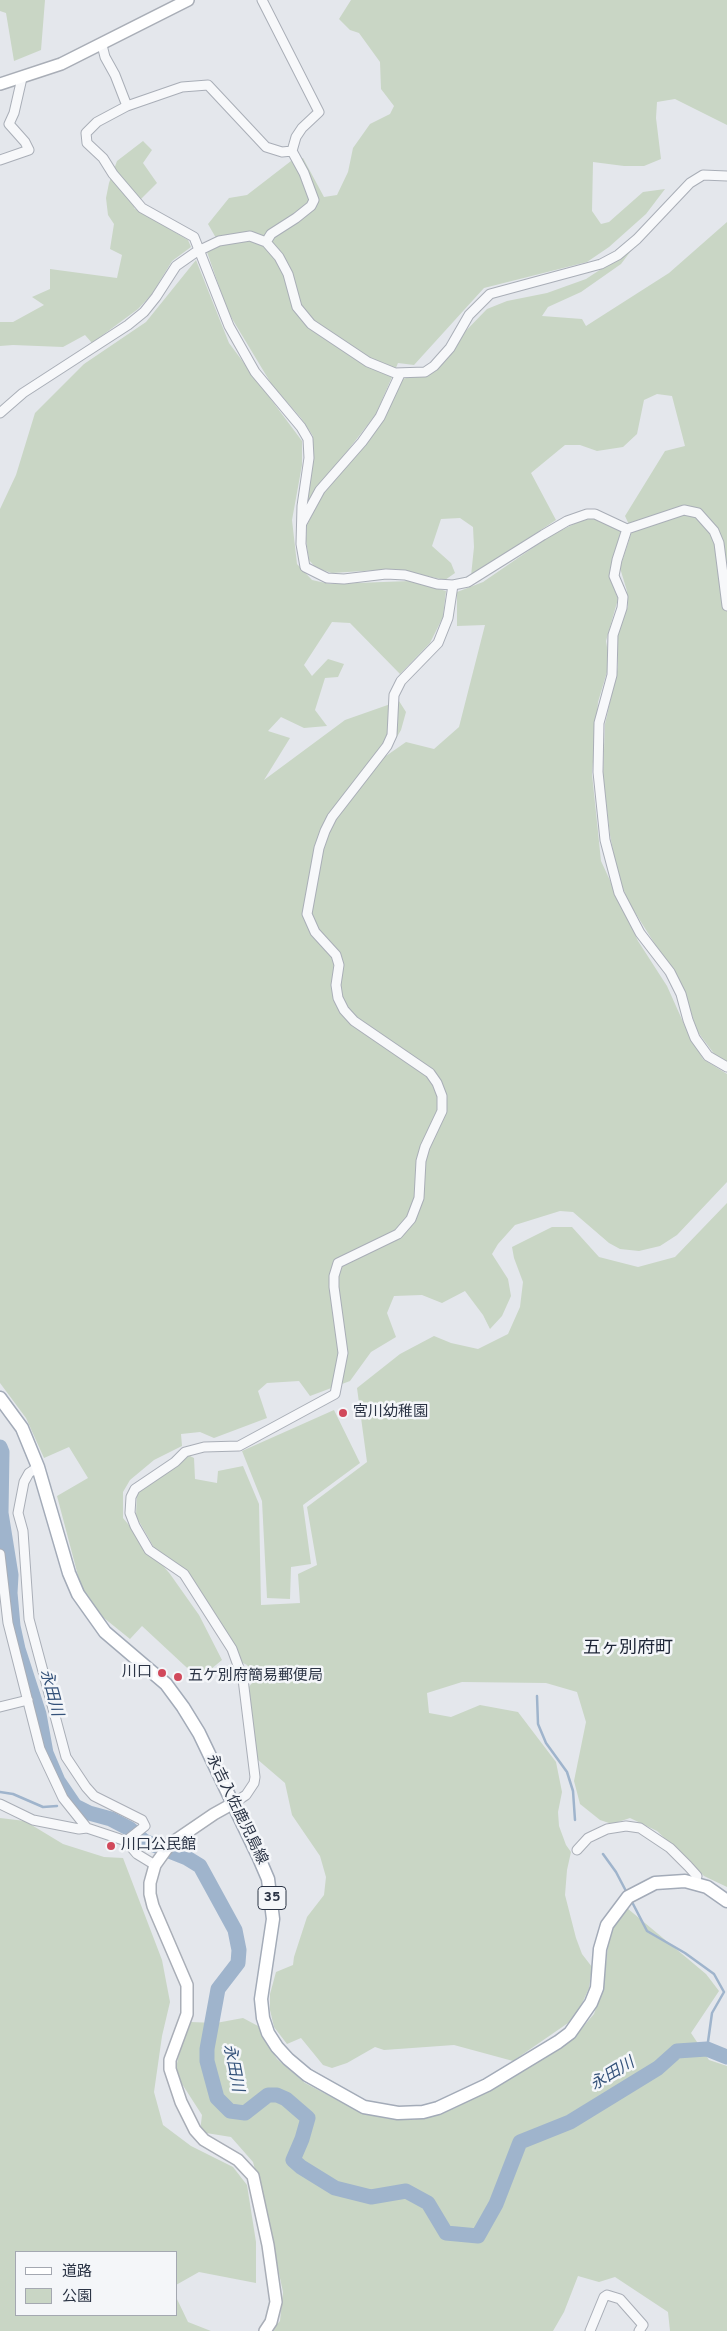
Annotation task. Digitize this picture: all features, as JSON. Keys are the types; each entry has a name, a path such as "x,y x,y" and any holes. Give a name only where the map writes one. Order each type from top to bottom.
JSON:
{"main road":[{"name":"永吉入佐鹿児島線","path":"0,1398 22,1428 38,1467 69,1573 78,1594 105,1632 166,1684 183,1707 198,1733 268,1879 272,1897 272,1933 261,1999 263,2018 268,2033 277,2047 300,2070 358,2105 384,2112 398,2113 423,2112 438,2108 487,2084 558,2042 580,2022 591,2003 599,1978 600,1949 607,1925 628,1897 655,1883 690,1882"},
{"path":"690,1882 707,1887 727,1901"}],"street":[{"path":"0,84 61,64 188,0"},
{"path":"262,0 319,112 299,132 292,151 304,173 314,200 311,206 296,218 271,234 266,242"},
{"path":"102,44 105,57 127,106"},
{"path":"0,160 29,150 25,142 9,124 14,114 22,78"},
{"path":"292,151 282,152 266,147 208,85 182,87 127,106 97,122 86,134 88,143 142,208 194,237 226,320 255,372 301,427 308,439 309,458 302,506 301,544 306,568 327,578 344,579 386,574 405,575 437,584 453,585 468,582 567,521 587,514 595,514 627,528 684,510 698,513 714,530 718,543 727,606"},
{"path":"0,413 23,393 128,325 144,312 176,266 200,250 220,241 239,236 250,236 266,242 279,257 288,274 297,307 311,324 368,362 400,374 425,372 434,366 450,348 469,315 490,294 601,264 618,255 637,238 690,183 703,175 727,176"},
{"path":"302,523 320,490 362,442 380,417 400,374"},
{"path":"627,528 616,560 614,576 623,597 622,608 613,635 612,675 599,723 598,772 605,840 619,893 640,933 670,972 681,994 695,1038 708,1056 727,1067"},
{"path":"265,2331 271,2322 276,2302 268,2245 252,2176 238,2160 204,2140 195,2130 181,2102 170,2069 172,2051 184,2025 188,2002 187,1985 153,1906 150,1894 150,1883 155,1865 162,1854 181,1836 246,1795 254,1783 255,1777 243,1679 232,1649 184,1574 150,1550 135,1526 130,1513 131,1496 135,1489 175,1462 186,1452 204,1447 239,1446 335,1394 343,1353 334,1287 334,1276 338,1263 398,1234 411,1219 419,1198 423,1154 442,1111 442,1096 438,1083 430,1073 354,1021 344,1010 338,998 336,985 339,965 336,955 316,932 307,914 319,848 325,831 332,817 387,746 392,735 394,695 401,681 438,643 448,618 453,585"},
{"path":"38,1467 29,1473 24,1482 18,1513 23,1531 29,1619 66,1757 94,1796 134,1816 145,1826 128,1839"},
{"path":"0,1554 8,1623 40,1749 50,1774 63,1798 87,1828"},
{"path":"0,1707 28,1700"},
{"path":"0,1804 33,1820 79,1829 87,1828 128,1839 137,1854 155,1865"},
{"path":"577,1850 588,1838 608,1829 626,1826 640,1828 670,1848 688,1866 697,1876 690,1882"},
{"path":"590,2331 604,2297 607,2295 620,2299 643,2325 639,2331"}],"green space":[{"path":"0,0 45,0 41,50 14,61 6,13 0,11"},
{"path":"351,0 727,0 727,125 675,99 657,102 656,118 661,159 644,166 624,166 593,162 592,211 601,224 609,222 643,192 665,189 646,214 609,247 587,262 484,288 414,365 398,363 376,414 307,503 313,456 313,436 301,418 272,385 228,312 207,252 220,245 208,224 229,198 247,195 291,161 303,158 324,197 337,195 348,172 353,148 370,124 390,114 394,106 381,89 380,62 359,33 350,30 339,19"},
{"path":"143,141 152,150 143,163 157,183 134,208 188,240 191,247 172,261 152,294 138,309 92,343 85,335 63,347 0,346 0,322 13,322 44,305 32,297 50,289 50,269 117,278 122,255 110,249 114,224 108,215 106,198 117,161"},
{"path":"727,222 727,1062 715,1055 697,1031 684,990 629,903 618,876 610,835 603,776 605,724 618,667 618,634 628,606 627,591 620,568 632,531 625,516 665,451 685,446 672,396 657,394 644,400 637,434 623,447 597,451 580,445 565,445 531,473 556,520 471,576 474,547 473,527 460,518 441,519 432,546 451,563 455,573 445,580 395,569 332,573 316,568 309,560 306,540 307,525 323,494 353,459 385,415 402,379 424,374 487,309 507,301 547,293 586,279 633,248 621,264 581,292 548,307 542,316 582,319 586,326 669,273"},
{"path":"196,260 229,343 302,441 302,465 292,520 297,564 312,580 330,584 410,581 446,591 443,617 430,643 400,674 350,623 332,622 304,665 312,676 328,659 344,664 338,677 325,678 315,710 327,726 304,728 281,717 268,731 290,738 264,780 345,720 399,701 406,712 401,730 386,756 406,742 434,749 459,727 485,625 457,626 457,592 483,582 550,536 580,521 594,518 621,530 609,575 618,599 606,641 609,659 598,702 592,774 601,861 638,941 667,986 684,1024 703,1059 727,1074 727,1182 677,1235 660,1246 639,1251 620,1249 609,1243 573,1212 560,1211 515,1225 498,1244 492,1254 508,1279 511,1296 502,1316 490,1329 483,1315 465,1291 442,1303 422,1295 394,1296 387,1313 396,1337 371,1352 350,1381 310,1396 299,1381 267,1383 258,1391 267,1418 214,1438 200,1432 181,1434 182,1446 154,1460 130,1480 123,1492 123,1518 170,1574 199,1615 222,1660 199,1679 142,1626 130,1639 99,1614 81,1587 57,1496 88,1478 69,1447 44,1458 26,1418 0,1383 0,509 16,475 35,413 84,364 146,322"},
{"path":"727,1203 727,1887 704,1876 657,1831 630,1818 612,1824 600,1820 580,1804 574,1781 586,1722 577,1692 546,1683 462,1682 427,1693 429,1713 451,1717 480,1705 518,1712 556,1762 562,1792 558,1812 559,1826 566,1845 571,1852 565,1895 582,1954 592,1967 589,1988 580,2008 568,2023 513,2061 454,2045 384,2050 375,2047 347,2063 332,2068 323,2065 301,2038 287,2044 274,2027 270,2010 270,1994 276,1972 293,1965 307,1917 324,1895 326,1877 320,1856 292,1815 285,1783 257,1759 249,1687 256,1677 247,1665 241,1662 186,1573 157,1553 136,1516 137,1490 188,1455 194,1458 195,1479 217,1483 218,1471 243,1466 259,1504 261,1605 300,1603 298,1574 317,1565 307,1507 367,1462 357,1388 400,1354 434,1336 451,1343 478,1349 508,1334 520,1307 523,1282 512,1247 552,1227 572,1227 599,1257 638,1267 675,1257"},
{"path":"334,1410 360,1463 303,1505 311,1564 291,1567 290,1599 267,1598 262,1501 242,1451"},
{"path":"0,1818 25,1821 63,1844 104,1857 123,1858 162,1960 170,2002 162,2036 154,2092 163,2125 191,2146 233,2167 247,2185 256,2242 256,2283 199,2272 178,2284 178,2251 15,2251 15,2316 178,2316 178,2301 188,2322 211,2331 0,2331"},
{"path":"627,1908 706,1974 719,1991 691,2033 709,2060 727,2066 727,2331 670,2331 668,2312 615,2277 599,2282 578,2276 564,2312 553,2331 271,2331 280,2321 283,2292 253,2162 231,2137 200,2132 202,2115 175,2073 179,2054 191,2022 216,2023 243,2018 258,2026 277,2059 305,2083 360,2112 389,2119 413,2120 455,2108 518,2074 576,2035 594,2014 604,1984 611,1933 617,1920"}],"waterway":[{"name":"永田川","path":"0,1447 2,1452 1,1513 11,1575 10,1593 13,1626 18,1649 39,1714 46,1753 58,1781 75,1806 89,1813 111,1819 130,1829 144,1841 187,1858 200,1866 235,1930 239,1950 238,1963 218,1989 207,2049 207,2061 217,2098 230,2111 245,2113 268,2095 277,2095 286,2099 308,2118 293,2160 301,2167 335,2188 371,2197 406,2191 428,2203 446,2233 478,2236 496,2204 520,2142 570,2122 658,2068 677,2051 707,2049 727,2057"},
{"path":"537,1696 538,1724 546,1743 567,1772 573,1791 575,1820"},
{"path":"0,1792 13,1794 43,1807 57,1806"},
{"path":"603,1854 616,1872 627,1893"},
{"path":"631,1900 647,1931 685,1953 714,1974 724,1992 712,2013 707,2049"}],"place":[{"name":"宮川幼稚園","path":"343,1413"},
{"name":"川口","path":"162,1673"},
{"name":"五ケ別府簡易郵便局","path":"178,1677"},
{"name":"川口公民館","path":"111,1846"}],"district":[{"name":"五ヶ別府町","path":"628,1649"}]}
